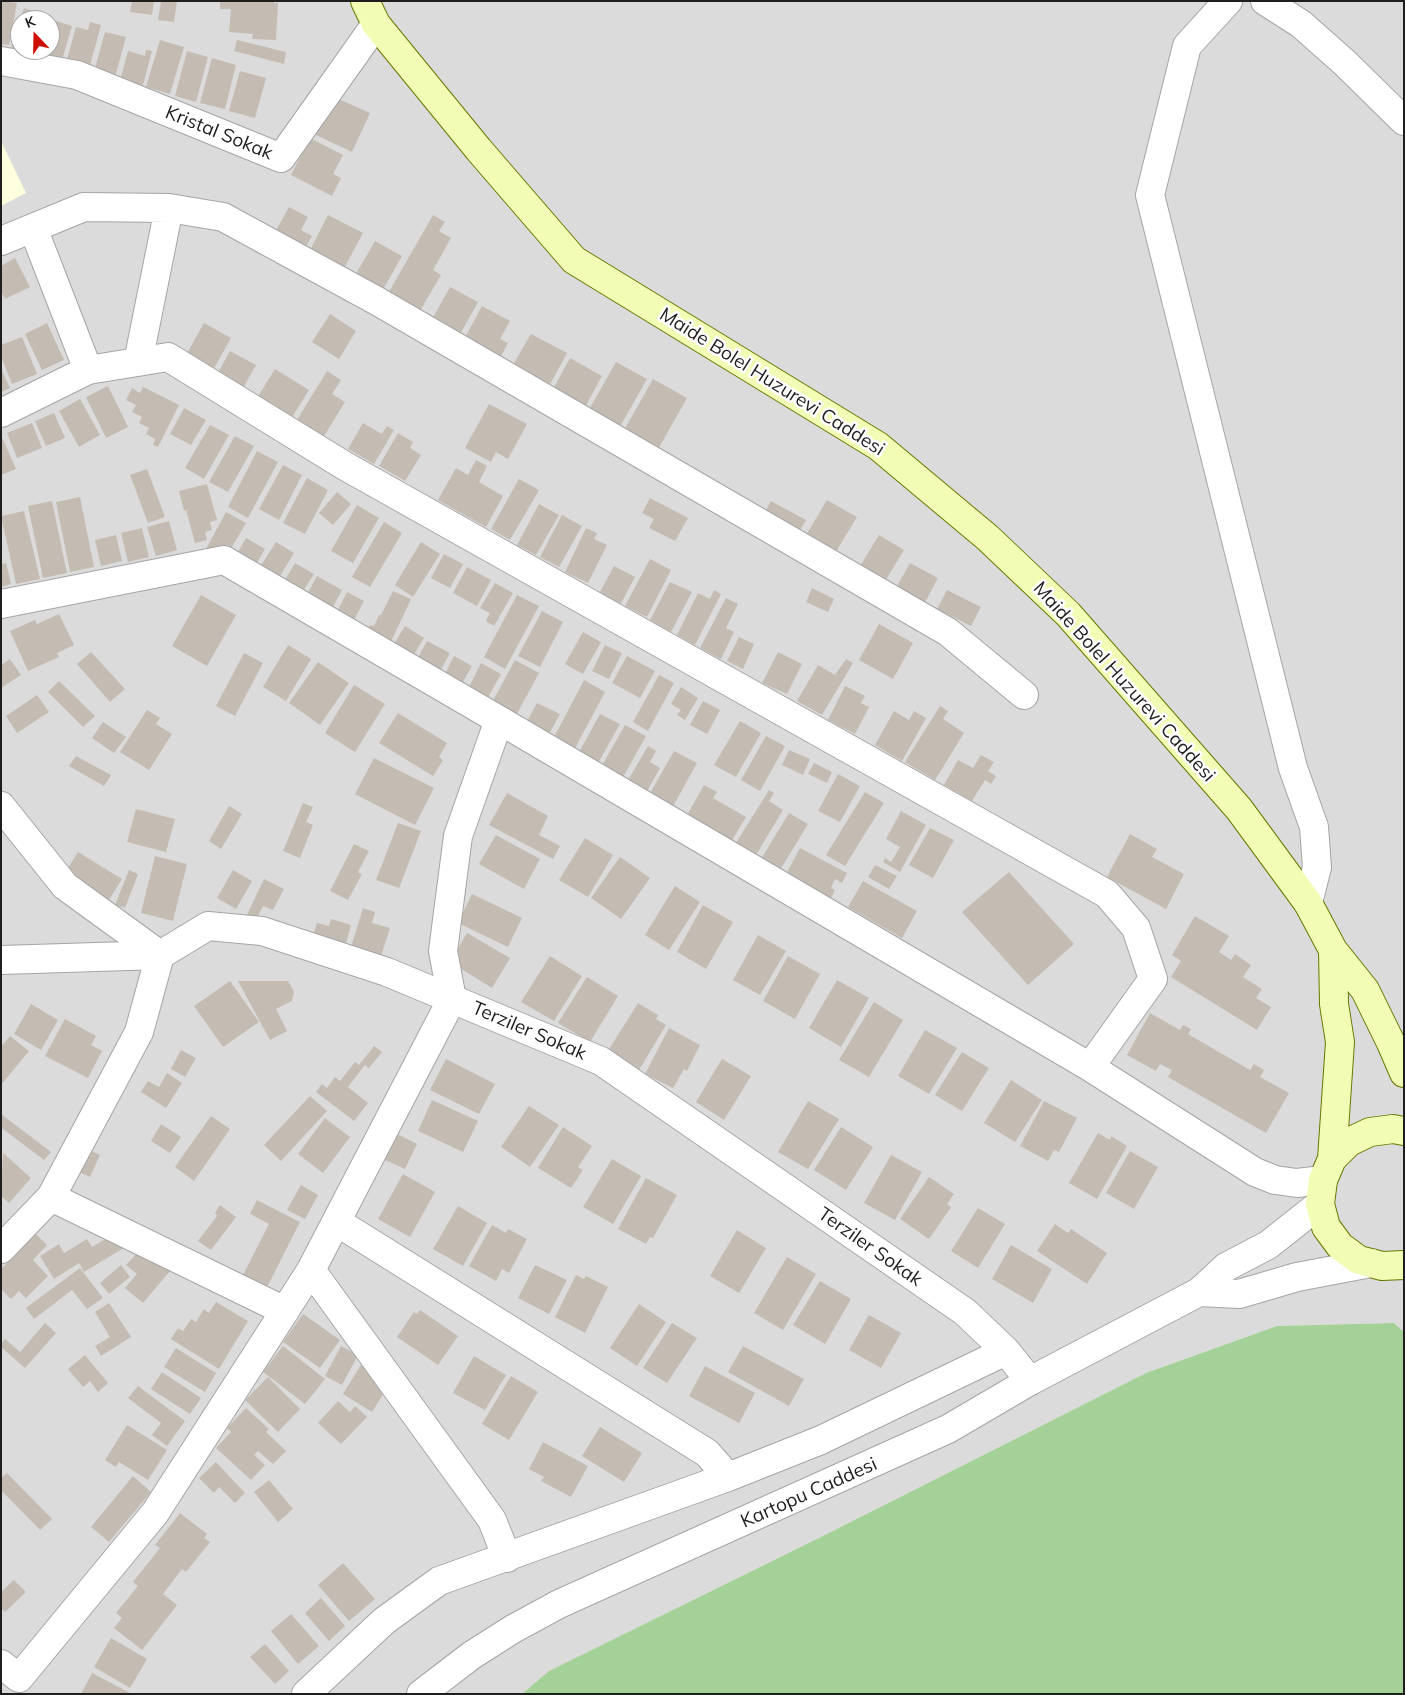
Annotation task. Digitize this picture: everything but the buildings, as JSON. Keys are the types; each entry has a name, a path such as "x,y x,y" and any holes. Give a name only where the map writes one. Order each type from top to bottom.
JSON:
{"main road":[{"name":"Maide Bolel Huzurevi Caddesi","path":"371,13 479,150 574,260 878,446 988,538 1068,614 1239,809 1308,903 1333,950 1366,990 1392,1043 1404,1073"},
{"name":"Maide Bolel Huzurevi Caddesi","path":"1325,1181 1340,1042 1334,1004 1333,950"},
{"path":"1404,1131 1393,1129 1370,1132 1349,1142 1325,1181 1326,1226 1340,1246 1359,1260 1382,1266 1404,1265"}],"street":[{"path":"1228,1 1187,46 1150,195 1293,768 1314,827 1317,867 1308,903"},
{"path":"1265,1 1302,24 1404,121"},
{"name":"Kristal Sokak","path":"1,61 77,75 281,158 371,13"},
{"path":"1,241 84,207 169,208 223,217 377,301 948,632 1024,695"},
{"path":"138,362 169,208"},
{"path":"33,228 88,370"},
{"path":"1,413 88,370 168,357 345,466 1107,894 1136,928 1153,979 1090,1067"},
{"path":"1,604 224,560 1090,1067 1254,1172 1275,1180 1296,1183 1325,1181"},
{"path":"10,1681 155,1513 312,1270 452,999 443,951 458,836 498,720"},
{"path":"1,806 65,886 160,955"},
{"name":"Terziler Sokak","path":"160,955 208,926 262,931 387,972 601,1061 965,1312 1006,1351 1030,1381"},
{"path":"1,960 160,955"},
{"path":"1,1249 52,1197 139,1032 160,955"},
{"name":"Kartopu Caddesi","path":"421,1694 472,1654 513,1628 560,1604 948,1429 1030,1381 1199,1292 1226,1267 1268,1245 1325,1181"},
{"path":"52,1197 285,1311"},
{"path":"337,1222 706,1453 728,1477"},
{"path":"1199,1292 1239,1294 1298,1277 1371,1263"},
{"path":"312,1270 492,1520 507,1558"},
{"path":"306,1694 384,1621 439,1582 728,1477 821,1440 1006,1351"}],"shaded area":[{"path":"1,1 1404,1 1404,1332 1394,1323 1277,1326 1146,1373 821,1537 549,1671 522,1694 1,1694"},
{"path":"1,141 26,193 1,206"}],"green space":[{"path":"1394,1323 1404,1332 1404,1694 522,1694 549,1671 821,1537 1146,1373 1277,1326"}]}
